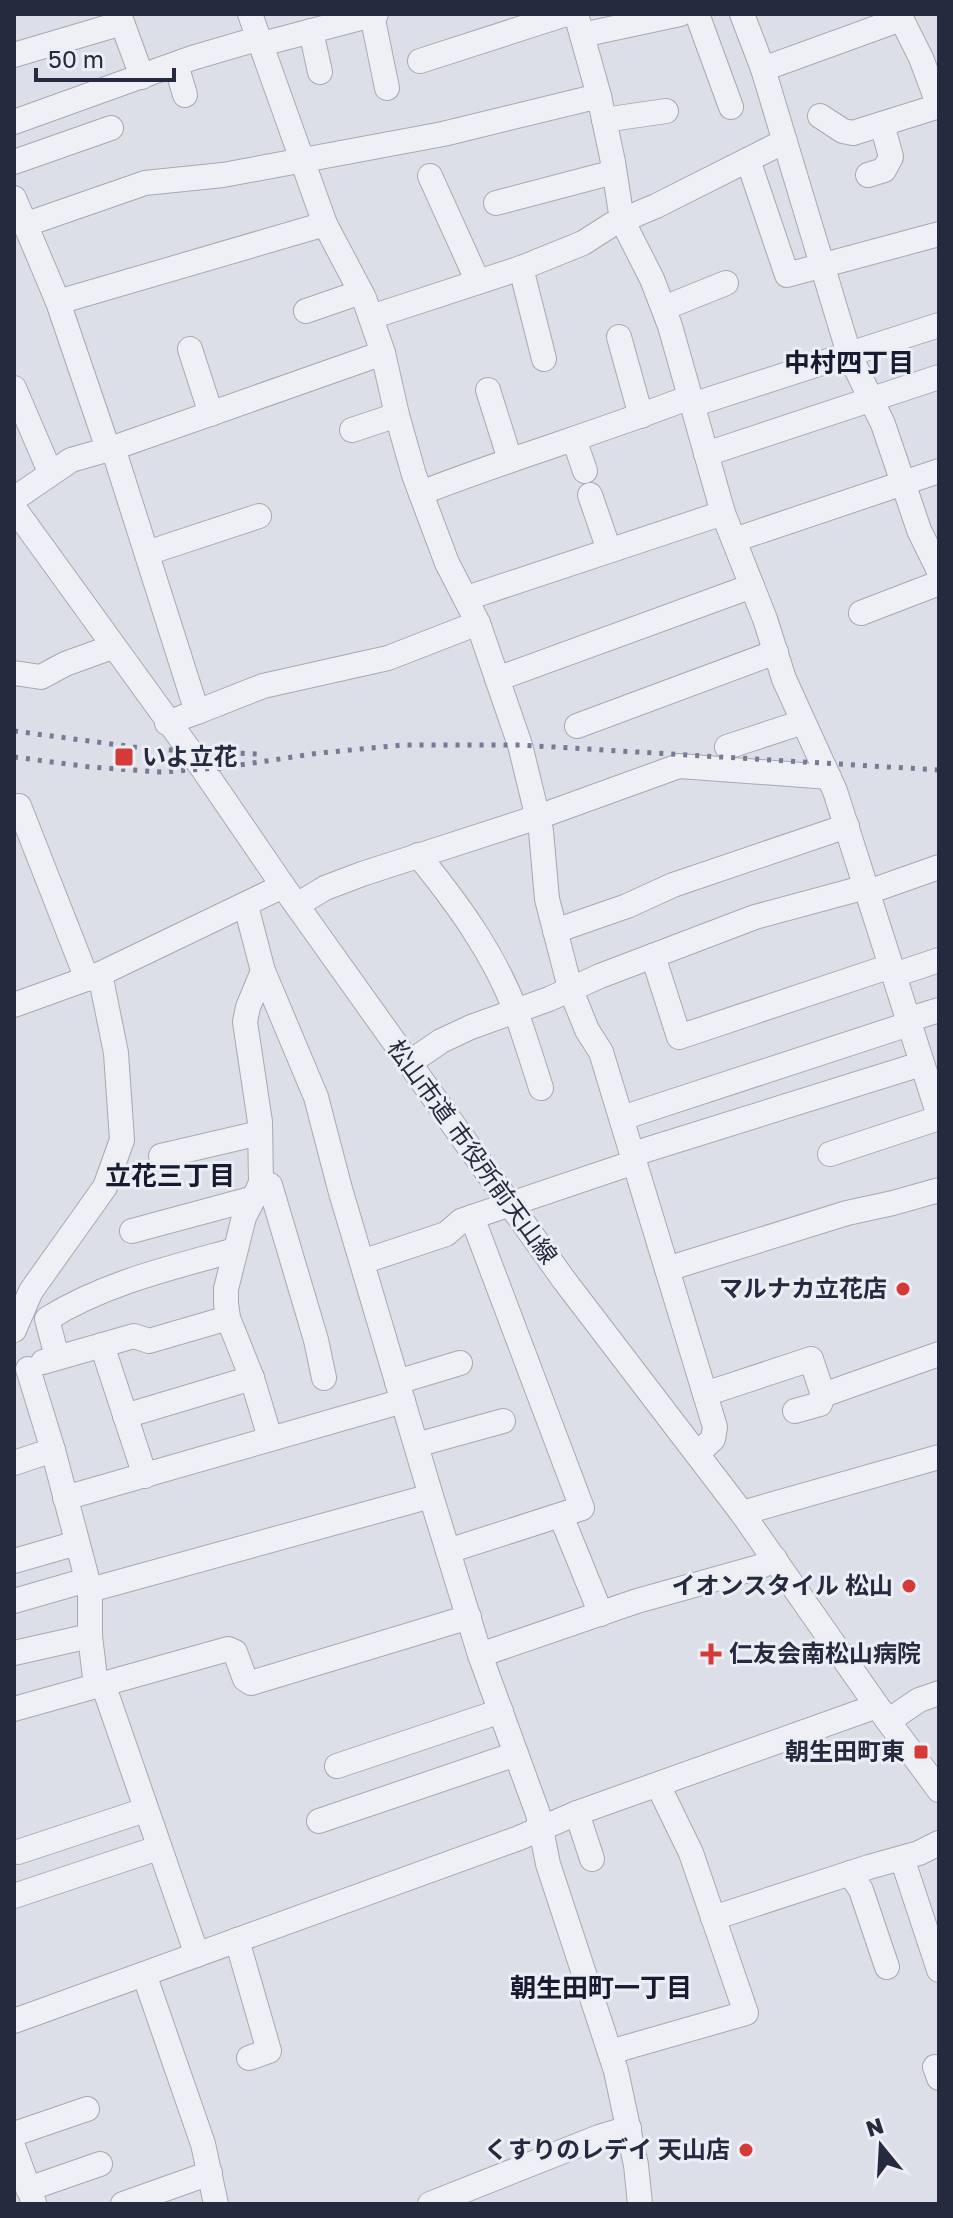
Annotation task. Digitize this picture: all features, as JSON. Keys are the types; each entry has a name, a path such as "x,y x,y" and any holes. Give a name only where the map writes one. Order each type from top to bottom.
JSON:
{"street":[{"path":"250,14 325,224 371,317 421,493 447,563 478,623 520,745 538,817 547,899 570,988 587,1030 601,1052 715,1427 713,1439 698,1453"},
{"path":"14,122 176,64 374,14 387,88"},
{"path":"420,61 566,14"},
{"path":"680,14 579,24 602,108 622,220 664,308 723,513 791,698 829,777 847,826 937,1107 830,1154"},
{"path":"697,14 731,107"},
{"path":"742,14 763,69 849,354 883,424 919,530 939,571"},
{"path":"763,69 900,16 931,63 939,106 853,133 843,131 820,116"},
{"path":"14,55 121,18 142,77"},
{"path":"311,31 320,72"},
{"path":"176,64 185,95"},
{"path":"24,225 145,183 223,175 602,108 666,111"},
{"path":"868,175 884,170 891,157 882,124"},
{"path":"14,162 111,128"},
{"path":"371,317 521,268 583,243 622,220 785,141"},
{"path":"748,160 787,275 939,234"},
{"path":"496,203 614,172"},
{"path":"430,176 478,282"},
{"path":"14,198 58,302 110,448 197,712"},
{"path":"58,302 325,224"},
{"path":"521,268 544,359"},
{"path":"664,308 726,283"},
{"path":"306,311 361,292"},
{"path":"421,493 641,416 939,325"},
{"path":"619,337 641,416"},
{"path":"192,348 211,414"},
{"path":"14,499 71,460 383,353"},
{"path":"706,454 939,377"},
{"path":"14,388 50,472"},
{"path":"488,390 510,460"},
{"path":"352,430 397,415"},
{"path":"574,439 609,550"},
{"path":"734,540 939,471"},
{"name":"松山市道 市役所前天山線","path":"14,508 203,769 564,1280 698,1453 939,1790"},
{"path":"467,598 723,513"},
{"path":"147,553 259,516"},
{"path":"861,613 939,583"},
{"path":"497,679 752,586"},
{"path":"167,723 263,686 388,658 478,623"},
{"path":"14,673 41,677 65,664 112,647"},
{"path":"577,726 776,652"},
{"path":"727,747 803,722"},
{"path":"14,1005 93,976 246,906 325,888 679,766 829,777"},
{"path":"14,808 19,806 93,976 116,1053 122,1140 105,1187 31,1291 14,1330"},
{"path":"555,931 627,906 687,880 847,826"},
{"path":"418,855 445,888 484,946 515,1010 541,1088"},
{"path":"409,1063 441,1041 755,917 939,867"},
{"path":"246,906 263,971 316,1097 480,1655 538,1814 548,1864 610,2052 629,2128 640,2204"},
{"path":"653,956 679,1037 892,971 939,960"},
{"path":"263,971 245,1022 260,1133 256,1192 244,1217 226,1289 228,1318 252,1378 270,1438"},
{"path":"622,1118 939,1010"},
{"path":"362,1262 446,1234 461,1221 634,1158 921,1064"},
{"path":"161,1156 260,1133"},
{"path":"132,1231 270,1185 316,1340 324,1378"},
{"path":"667,1269 847,1213 939,1190"},
{"path":"448,1551 582,1508 472,1217"},
{"path":"57,1357 47,1319 72,1303 128,1280 235,1250"},
{"path":"197,1955 100,1685 90,1636 88,1585 53,1450 21,1372 57,1357 134,1336 149,1341 228,1318"},
{"path":"102,1345 145,1476"},
{"path":"823,1395 939,1354"},
{"path":"705,1394 811,1359 823,1395 820,1404 795,1411"},
{"path":"65,1498 270,1438 400,1391 460,1363"},
{"path":"125,1416 252,1378"},
{"path":"416,1445 503,1421"},
{"path":"14,1463 53,1450"},
{"path":"742,1513 939,1457"},
{"path":"14,1601 88,1585 431,1496"},
{"path":"561,1516 601,1614"},
{"path":"14,1561 77,1543"},
{"path":"480,1655 690,1584 759,1567 775,1559"},
{"path":"14,1709 228,1649 235,1652 245,1679 251,1683 469,1617"},
{"path":"14,1653 90,1636"},
{"path":"14,2021 541,1829 577,1813 939,1693"},
{"path":"337,1766 501,1711"},
{"path":"319,1821 516,1754"},
{"path":"610,2052 746,2013 691,1853 658,1785"},
{"path":"18,1852 145,1810"},
{"path":"577,1813 592,1859"},
{"path":"713,1918 902,1858 939,1843"},
{"path":"14,1896 158,1848"},
{"path":"902,1858 939,1970"},
{"path":"850,1873 861,1890 887,1967"},
{"path":"237,1940 269,2051 249,2058"},
{"path":"144,1974 210,2173 216,2204"},
{"path":"14,2134 87,2109"},
{"path":"430,2204 629,2128"},
{"path":"14,2149 31,2196 100,2164"},
{"path":"123,2204 210,2173"}],"railway":[{"path":"14,731 149,749 257,754"},
{"path":"14,757 161,772 220,768 319,753 403,745 520,745 939,770"}],"place":[{"name":"いよ立花","path":"124,757"},
{"name":"マルナカ立花店","path":"903,1289"},
{"name":"イオンスタイル 松山","path":"909,1586"},
{"name":"仁友会南松山病院","path":"711,1654"},
{"name":"朝生田町東","path":"921,1752"},
{"name":"くすりのレデイ 天山店","path":"746,2150"}],"district":[{"name":"中村四丁目","path":"849,363"},
{"name":"立花三丁目","path":"170,1176"},
{"name":"朝生田町一丁目","path":"601,1988"}]}
